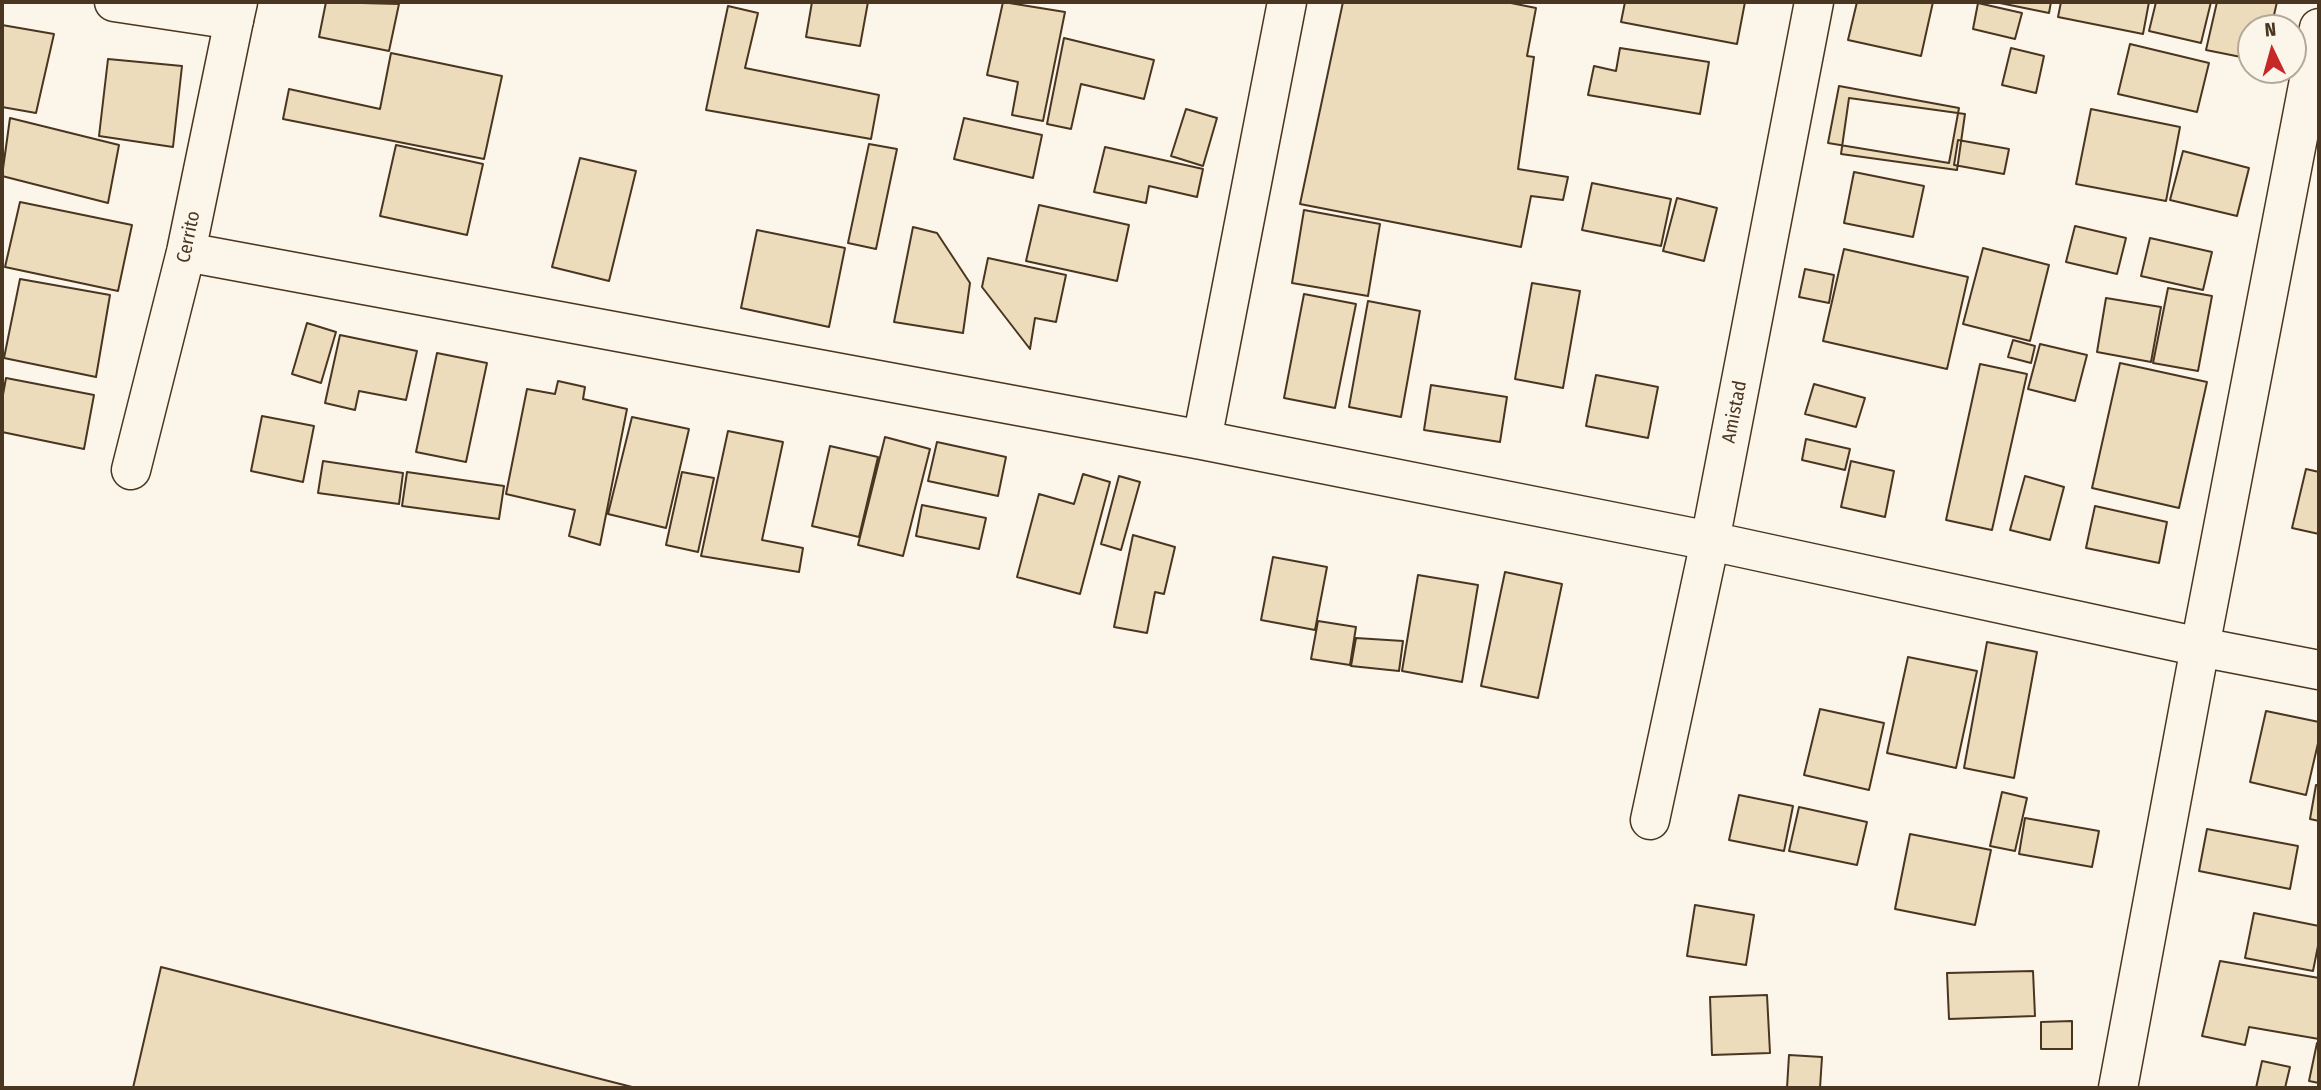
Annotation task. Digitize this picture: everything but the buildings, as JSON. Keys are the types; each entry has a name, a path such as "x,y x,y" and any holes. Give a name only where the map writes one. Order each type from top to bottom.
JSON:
{"street":[{"path":"114,2 236,11"},
{"path":"1202,440 1287,2"},
{"name":"Amistad","path":"1650,820 1710,541 1814,2"},
{"name":"Cerrito","path":"131,470 187,252 236,11"},
{"path":"2118,1088 2319,28"},
{"path":"187,252 1202,440 1710,541 2200,647 2319,670"}]}
